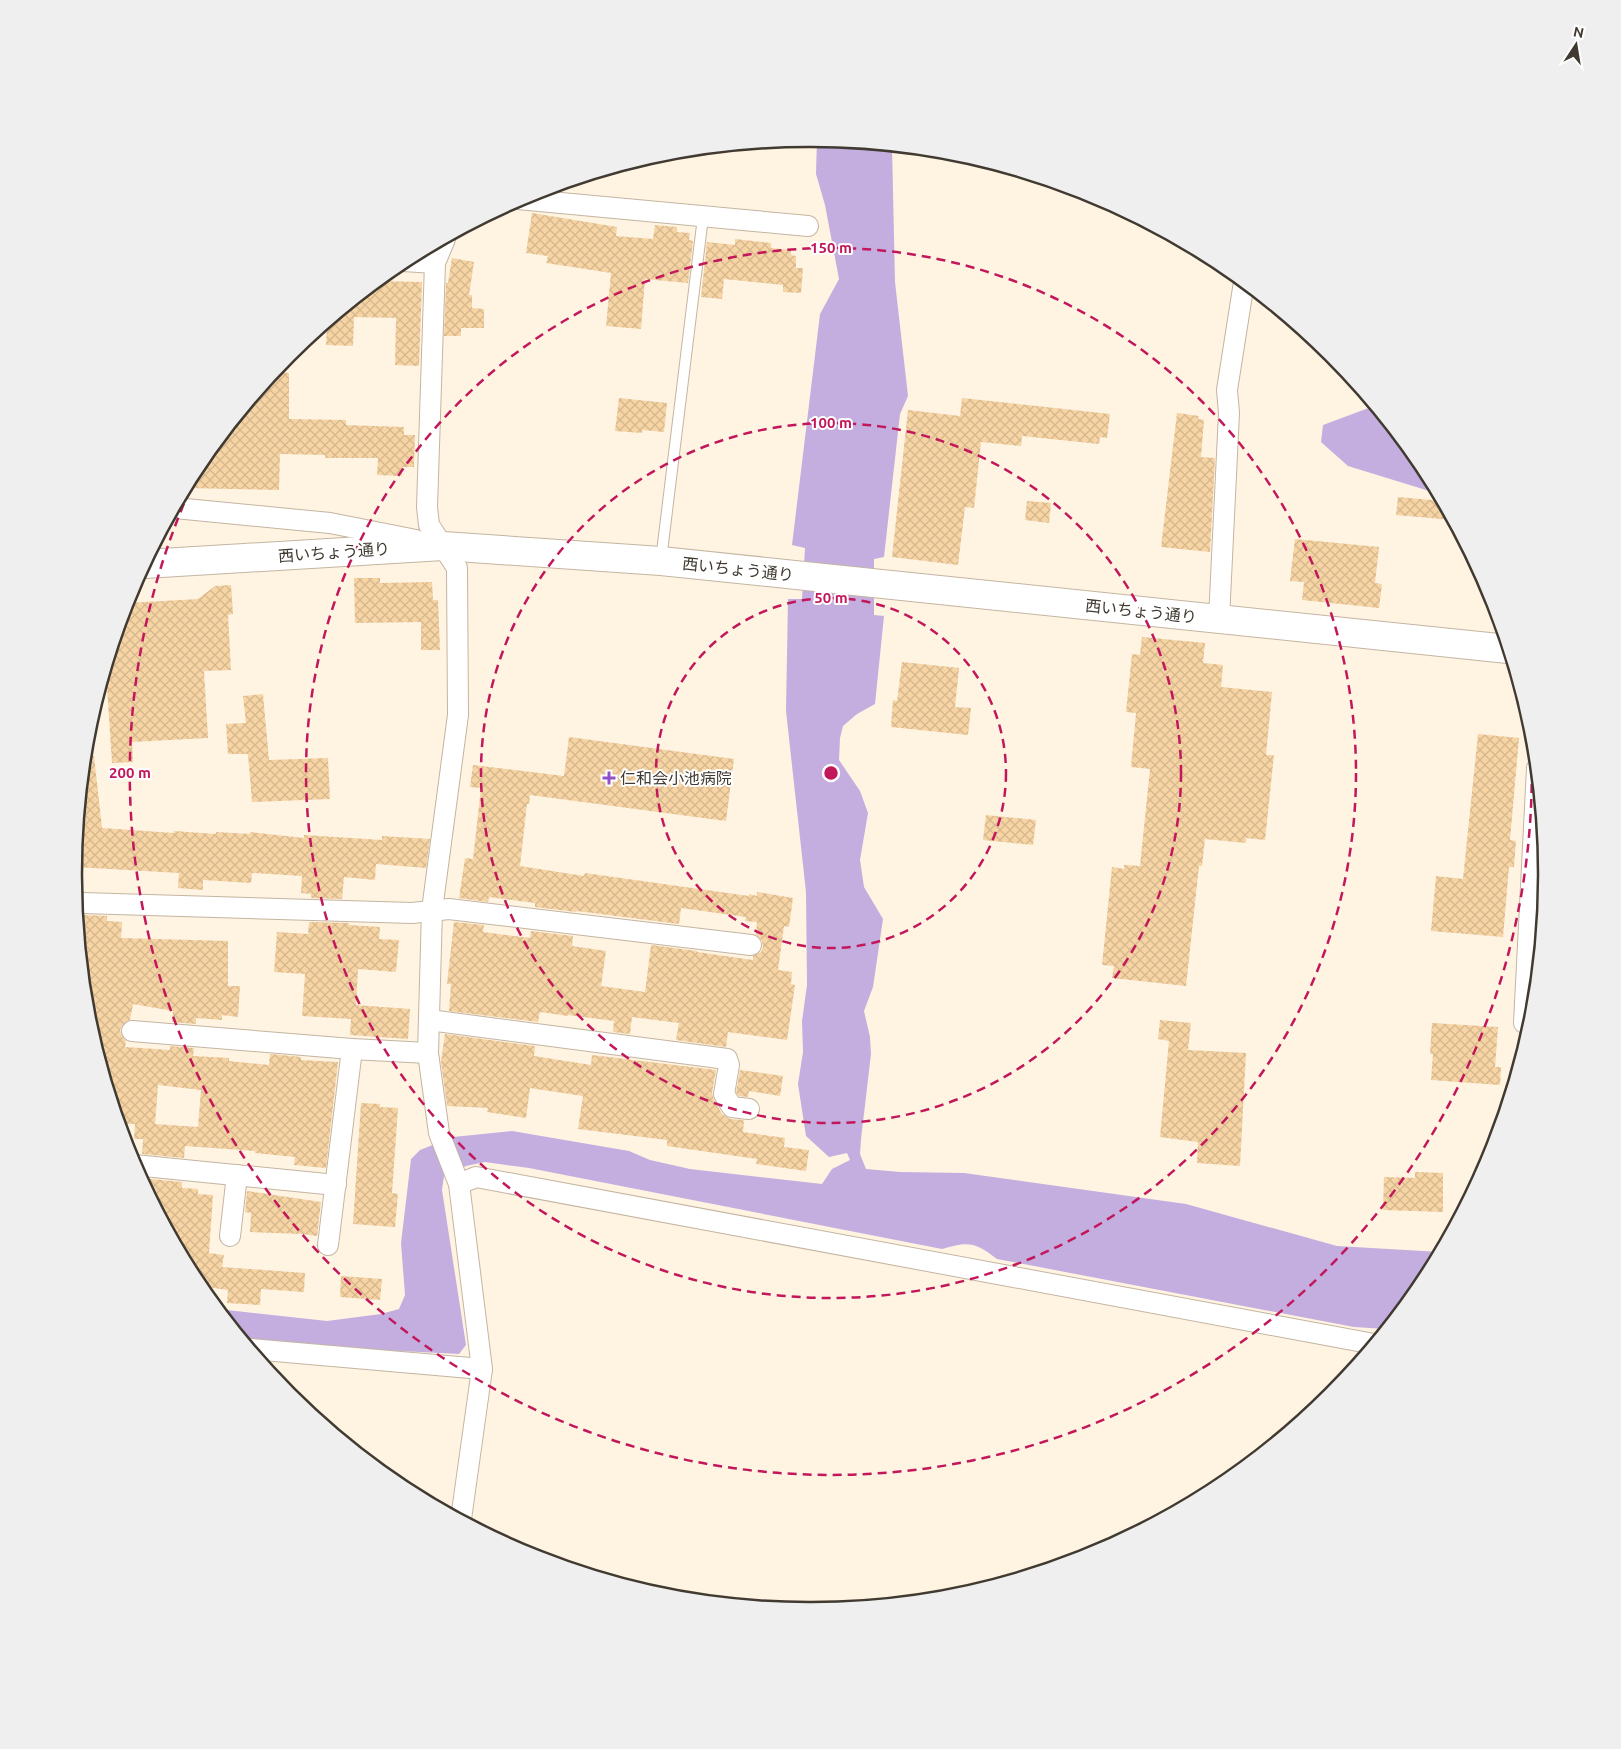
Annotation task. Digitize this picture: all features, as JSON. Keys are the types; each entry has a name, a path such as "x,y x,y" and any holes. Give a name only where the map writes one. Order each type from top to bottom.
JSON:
{"highway":[{"name":"西いちょう通り","path":"153,564 443,546 661,561 1503,648"}],"street":[{"path":"536,201 808,226"},
{"path":"441,248 435,263 426,507 429,525 457,568 458,715 432,910 428,1053 439,1133 460,1184 482,1369 462,1513"},
{"path":"418,262 435,263"},
{"path":"1218,619 1229,413 1227,390 1243,289"},
{"path":"181,509 330,523 443,546"},
{"path":"1524,1020 1535,808"},
{"path":"83,902 412,913 449,909 751,945"},
{"path":"429,1020 727,1059 729,1065 724,1094 732,1106 749,1109"},
{"path":"132,1031 352,1049 428,1053"},
{"path":"328,1245 352,1049"},
{"path":"144,1166 336,1185"},
{"path":"230,1236 237,1175"},
{"path":"460,1184 476,1177 1368,1343"},
{"path":"259,1350 482,1369"}],"lane":[{"path":"661,561 703,216"}],"shaded area":[{"path":"817,147 858,148 892,152 895,282 908,396 900,414 884,557 874,559 874,615 884,616 875,704 857,714 843,726 840,738 839,760 860,791 868,813 860,860 864,887 883,919 873,987 864,1011 870,1037 871,1054 860,1154 866,1169 900,1172 964,1173 1186,1204 1337,1246 1433,1252 1416,1279 1379,1329 1354,1327 997,1259 977,1246 965,1244 942,1249 529,1168 485,1162 466,1166 444,1176 442,1190 466,1345 459,1354 341,1348 250,1339 227,1310 327,1321 381,1314 399,1309 405,1295 401,1243 411,1159 420,1150 453,1137 512,1131 629,1151 650,1160 690,1169 822,1184 832,1169 850,1160 847,1153 829,1157 806,1136 798,1084 803,1052 802,1021 807,985 806,892 786,711 788,599 802,599 805,548 792,545 820,314 839,279 825,205 816,174"},
{"path":"1369,408 1416,470 1429,491 1348,466 1321,442 1323,425"}],"building":[{"path":"532,213 617,227 616,236 653,239 655,225 677,227 677,232 690,233 689,240 693,241 688,283 645,279 641,329 606,326 611,273 546,263 548,256 526,253"},
{"path":"735,239 771,243 771,248 791,250 791,255 796,256 796,268 803,268 801,293 783,292 783,285 724,279 722,299 701,297 707,242 735,245"},
{"path":"452,258 474,262 469,295 472,295 472,308 484,309 484,328 461,328 461,336 444,336 446,283 448,283"},
{"path":"389,281 422,282 419,366 395,365 396,318 354,317 353,346 326,345 327,330"},
{"path":"284,373 289,373 289,419 346,420 346,425 404,427 404,435 415,435 414,467 402,467 402,476 377,475 378,458 325,458 325,455 280,454 279,490 194,488 233,431 263,394"},
{"path":"619,398 667,403 664,432 642,430 642,433 615,431"},
{"path":"962,398 1110,414 1107,438 1100,437 1099,444 1022,436 1021,446 981,442 974,508 965,507 958,565 892,557 908,410 960,416"},
{"path":"1177,413 1199,416 1198,419 1204,420 1201,457 1215,458 1210,552 1161,547"},
{"path":"1398,497 1434,500 1445,519 1396,515"},
{"path":"1027,501 1051,503 1049,523 1025,520"},
{"path":"1295,539 1379,547 1375,583 1382,584 1379,608 1302,600 1304,582 1290,581"},
{"path":"354,578 380,578 380,583 432,582 433,600 438,600 440,650 421,650 421,622 355,623"},
{"path":"231,585 233,614 228,615 231,670 204,671 208,738 132,742 133,762 112,763 107,686 121,640 135,603 198,599 215,586"},
{"path":"1142,637 1205,643 1203,663 1223,665 1221,687 1272,692 1266,755 1274,755 1265,840 1246,838 1246,843 1205,839 1202,866 1199,866 1186,986 1112,978 1114,966 1102,965 1112,867 1124,869 1124,865 1140,866 1150,769 1131,767 1136,713 1126,712 1132,654 1140,655"},
{"path":"902,662 959,668 955,707 971,708 968,735 891,727 893,700 897,701"},
{"path":"263,694 269,760 328,758 330,799 252,802 248,754 228,754 226,724 246,723 243,696"},
{"path":"1478,734 1519,738 1510,840 1516,841 1514,867 1509,867 1503,937 1431,931 1436,876 1463,879"},
{"path":"569,737 734,759 726,821 530,795 529,804 527,804 520,866 584,876 585,873 749,896 749,894 757,896 757,892 793,898 789,927 784,926 778,970 792,972 791,984 795,985 787,1040 728,1032 726,1047 676,1040 679,1023 632,1017 630,1034 613,1032 614,1021 568,1015 540,1012 538,1022 449,1011 451,984 447,984 454,922 484,925 483,932 530,938 531,931 573,936 572,946 606,951 601,986 645,992 651,945 753,960 753,956 761,952 763,947 762,941 756,934 757,922 745,921 746,917 681,908 679,924 535,907 535,903 489,897 488,902 459,898 465,858 473,859 481,788 470,787 473,765 564,776"},
{"path":"92,756 94,756 102,828 174,833 174,831 250,834 250,832 304,838 304,835 382,840 382,836 430,839 426,868 376,864 375,880 344,877 342,899 311,898 311,894 301,893 302,876 252,873 251,883 203,880 203,890 178,888 179,873 82,867 84,827"},
{"path":"986,815 1036,820 1033,845 983,840"},
{"path":"84,915 107,916 107,921 122,922 121,938 228,941 228,986 240,986 238,1017 222,1015 222,1020 196,1018 196,1024 172,1022 173,1011 133,1004 130,1020 123,1024 120,1030 126,1041 125,1047 170,1050 170,1046 194,1048 193,1056 229,1058 229,1061 269,1065 270,1054 301,1057 301,1060 338,1062 326,1168 294,1165 295,1157 255,1153 255,1151 185,1146 184,1158 142,1154 143,1139 134,1139 135,1124 127,1124 107,1063 96,1017","holes":["158,1085 201,1090 198,1127 155,1124"]},
{"path":"309,922 349,923 349,925 380,927 379,939 399,940 396,972 358,969 356,1005 410,1009 408,1039 350,1035 351,1019 302,1016 305,974 274,972 277,932 308,934"},
{"path":"1160,1020 1191,1023 1188,1050 1246,1053 1240,1166 1197,1163 1198,1142 1160,1137 1169,1041 1158,1039"},
{"path":"1432,1023 1498,1027 1495,1067 1501,1067 1500,1085 1431,1080 1433,1054 1430,1054"},
{"path":"445,1034 535,1046 534,1056 591,1065 592,1055 716,1070 712,1093 722,1114 730,1119 744,1120 743,1132 785,1138 784,1147 809,1150 806,1171 756,1164 757,1159 667,1146 667,1140 578,1129 583,1096 530,1088 526,1118 487,1112 488,1108 447,1106 441,1062"},
{"path":"740,1070 783,1076 780,1096 749,1091 748,1097 739,1096 736,1092"},
{"path":"361,1103 380,1104 380,1107 398,1108 392,1193 398,1194 395,1227 353,1224"},
{"path":"1415,1172 1443,1173 1443,1212 1383,1210 1384,1177 1415,1178"},
{"path":"150,1179 182,1182 182,1188 198,1189 198,1194 213,1195 209,1253 224,1255 222,1267 305,1273 304,1292 261,1289 260,1305 227,1303 228,1290 211,1288 205,1279 180,1238"},
{"path":"247,1191 321,1202 317,1236 250,1232 251,1213 245,1212"},
{"path":"341,1276 382,1279 380,1300 340,1297"}],"place":[{"name":"仁和会小池病院","path":"609,778"}]}
